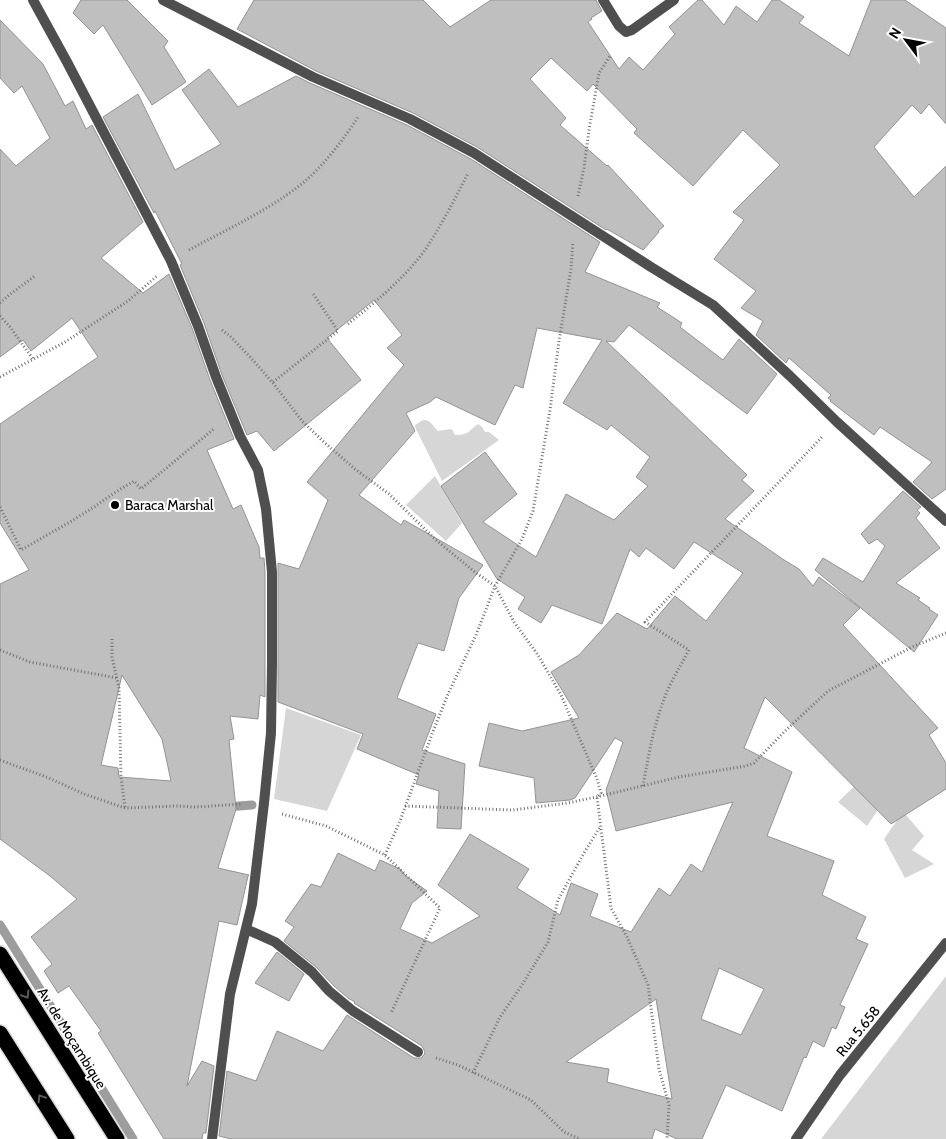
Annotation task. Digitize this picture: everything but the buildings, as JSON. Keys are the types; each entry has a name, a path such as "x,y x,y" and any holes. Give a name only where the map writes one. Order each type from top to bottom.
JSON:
{"highway":[{"name":"Av. de Moçambique","path":"0,954 117,1139"},
{"path":"0,1033 67,1139"}],"street":[{"path":"33,0 172,264 240,436 258,470 266,509 272,572 271,733 252,904 230,994 212,1139"},
{"path":"163,0 313,77 410,119 474,153 642,262 714,305 837,422 946,521"},
{"path":"603,0 619,26 626,32 632,30 674,0"},
{"path":"246,929 275,942 312,972 329,991 354,1011 418,1052"},
{"name":"Rua 5.658","path":"796,1139 840,1075 946,943"}],"path":[{"path":"578,197 599,73 610,56"},
{"path":"0,377 65,342 128,301 182,254 250,218 305,181 352,127 369,101"},
{"path":"348,324 388,291 424,251 472,166"},
{"path":"385,855 448,694 476,635 495,586 522,539 533,511 571,269 574,233"},
{"path":"0,303 35,276"},
{"path":"273,382 338,331 312,292"},
{"path":"192,312 198,313 230,336 273,383 302,420 325,443 390,494 436,540 495,586 514,622 538,655 561,695 597,779 601,793 597,797 611,908 627,937 648,985 659,1069 669,1105 667,1139"},
{"path":"0,316 33,359"},
{"path":"0,508 22,550 134,481 142,489 231,414"},
{"path":"643,786 663,701 689,650 645,622 837,422"},
{"path":"405,806 512,810 568,803 678,777 746,766 754,763 828,691 912,648 946,633"},
{"path":"112,639 112,657 119,688 121,776 125,808"},
{"path":"0,650 30,662 117,678"},
{"path":"0,760 49,778 84,794 125,808 250,804"},
{"path":"274,811 326,826 385,855 440,908 383,1030"},
{"path":"473,1072 500,1017 548,942 558,900 601,826"},
{"path":"418,1052 473,1072 530,1100 564,1132 580,1139"}],"shaded area":[{"path":"423,420 430,422 438,431 451,429 455,435 466,433 478,424 485,432 489,432 499,440 442,481 415,427 415,425"},
{"path":"435,476 462,523 446,541 406,505"},
{"path":"286,708 361,735 327,811 274,799"},
{"path":"870,771 924,836 912,850 934,864 905,878 884,839 900,816 882,804 867,826 838,802"},
{"path":"946,976 946,1139 821,1139"}],"waterway":[{"path":"226,807 252,805"},
{"path":"0,925 133,1139"}],"place":[{"name":"Baraca Marshal","path":"115,505"}]}
